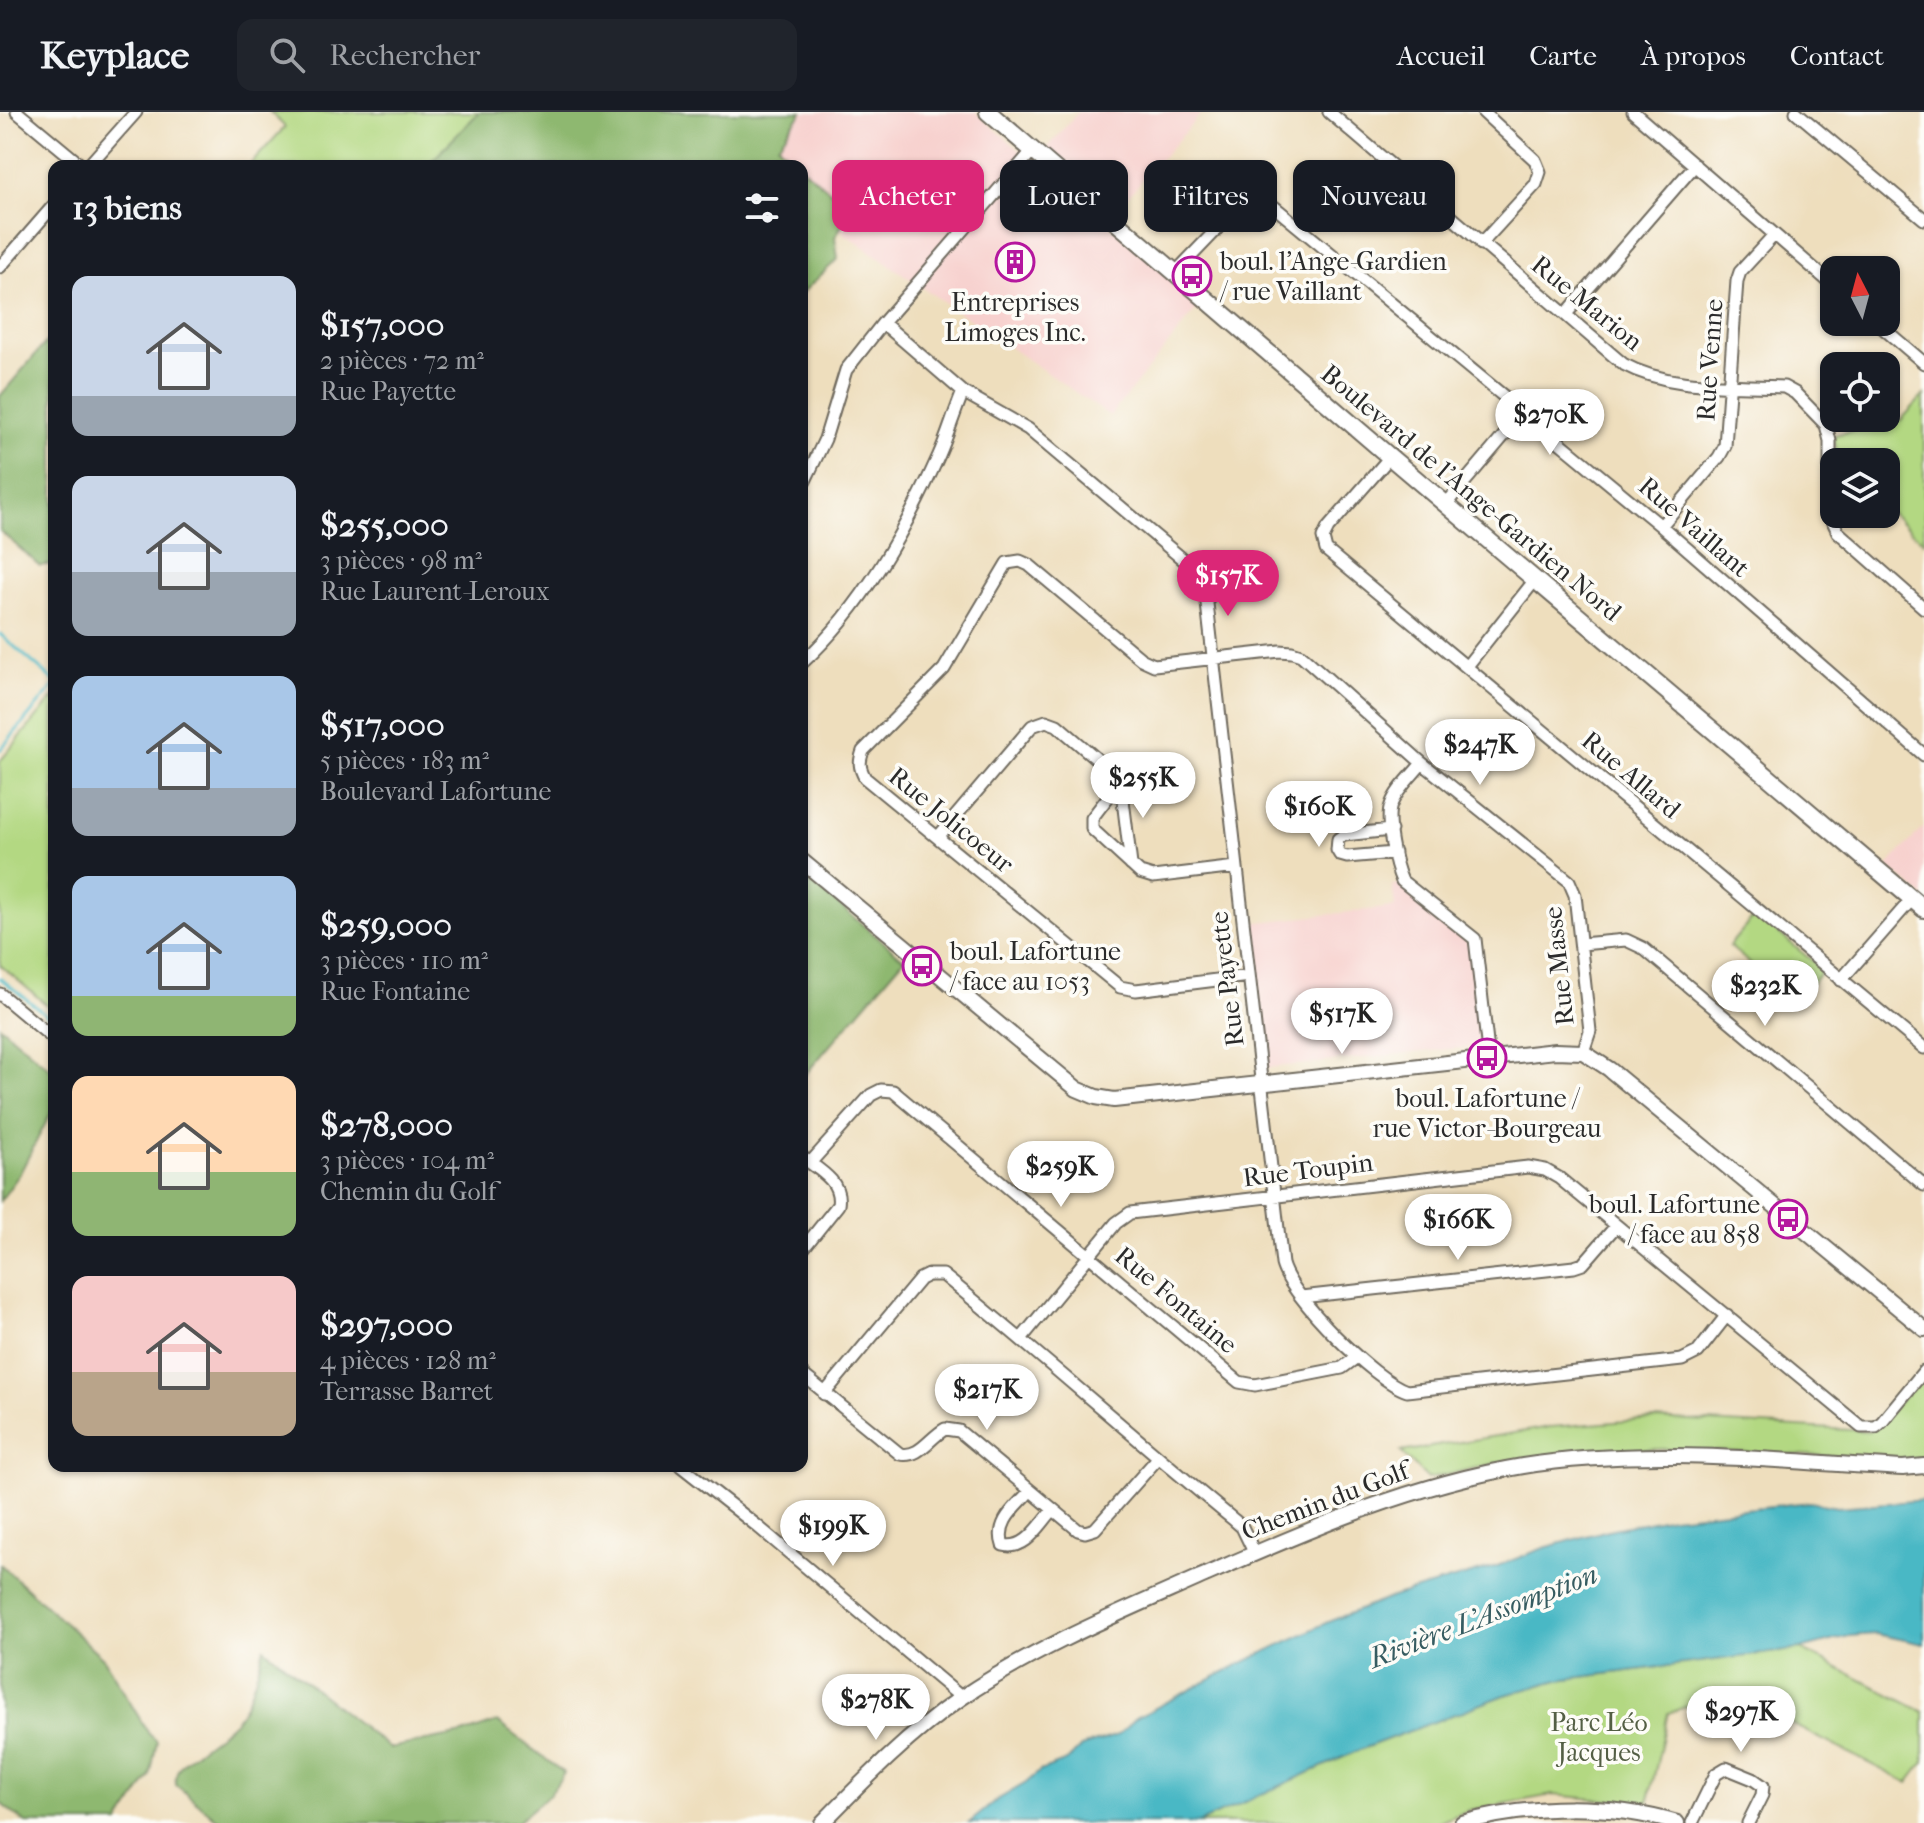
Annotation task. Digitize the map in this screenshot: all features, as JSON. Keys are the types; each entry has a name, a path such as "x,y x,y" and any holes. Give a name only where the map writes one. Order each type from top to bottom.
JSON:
{"main road":[{"name":"Boulevard de l'Ange-Gardien Nord","path":"988,112 1918,904"}],"street":[{"path":"17,112 77,160"},
{"path":"91,160 136,112"},
{"name":"Rue Marion","path":"1329,112 1623,364 1672,381 1784,387 1795,393 1816,411 1826,425 1830,441 1833,524 1845,541 1924,608"},
{"path":"1481,244 1536,184 1540,172 1535,160 1483,112"},
{"path":"1633,112 1820,274"},
{"path":"1796,112 1924,219"},
{"path":"808,474 825,439 846,370 1033,150"},
{"path":"1566,314 1695,165"},
{"name":"Rue Vaillant","path":"1176,272 1245,200 1258,197 1266,200 1661,526 1924,755"},
{"path":"0,267 48,212"},
{"name":"Rue Venne","path":"1661,526 1725,446 1737,281 1740,272 1774,235"},
{"name":"Rue Payette","path":"883,323 963,392 1028,429 1204,577 1285,1275 1301,1297 1357,1357 1397,1387 1418,1391 1682,1360 1698,1352 1727,1315"},
{"path":"1892,336 1924,363"},
{"path":"808,657 845,619 903,528 940,452 963,392"},
{"path":"1446,504 1524,412"},
{"name":"Rue Allard","path":"1390,457 1328,528 1323,538 1326,550 1924,1048"},
{"name":"Rue Jolicoeur","path":"1215,658 1154,665 1147,663 1029,565 1020,561 1007,563 944,669 863,751 859,761 865,778 1120,987 1136,990 1249,976"},
{"path":"1467,666 1535,580"},
{"name":"Rue Masse","path":"1215,658 1280,651 1301,655 1422,763 1569,881 1575,895 1590,1031 1583,1052"},
{"path":"938,837 1032,726 1039,722 1057,725 1113,773 1123,800 1131,865"},
{"path":"1422,763 1391,803 1389,815 1396,870 1402,881 1475,939 1489,1060"},
{"path":"1118,784 1090,822 1094,833 1140,873 1153,877 1236,867"},
{"path":"1391,830 1344,835 1336,843 1340,855 1347,857 1394,853"},
{"path":"808,866 1086,1094 1114,1100 1555,1051 1583,1052 1609,1069 1924,1327"},
{"path":"1841,980 1918,904"},
{"path":"1581,944 1626,940 1643,948 1924,1184"},
{"path":"0,994 48,1034"},
{"name":"Rue Fontaine","path":"808,1158 871,1095 881,1090 893,1091 1239,1382 1255,1385 1342,1368 1357,1357"},
{"path":"808,1162 834,1183 839,1196 838,1205 808,1242"},
{"name":"Rue Toupin","path":"1021,1339 1116,1223 1130,1213 1528,1167 1545,1170 1559,1178 1861,1427 1876,1427 1882,1422 1924,1371"},
{"path":"1301,1297 1574,1267 1583,1264 1616,1226"},
{"path":"824,1394 920,1279 928,1275 943,1275 1242,1527 1255,1554"},
{"path":"808,1379 900,1454 909,1456 917,1453 945,1429 959,1431 1053,1510 1085,1532 1095,1529 1158,1458"},
{"name":"Chemin du Golf","path":"822,1823 900,1746 962,1698 1065,1638 1337,1518 1412,1491 1523,1466 1568,1461 1670,1457 1903,1468 1924,1466"},
{"path":"689,1472 962,1698"},
{"path":"1030,1491 1000,1526 1003,1545 1013,1548 1023,1544 1053,1510"},
{"path":"1692,1823 1716,1774 1726,1768 1763,1786 1762,1795 1748,1823"},
{"path":"1462,1823 1485,1817 1564,1808 1629,1813 1677,1823"}],"shaded area":[{"path":"802,112 975,112 1031,160 1000,160 1000,232 1117,232 1201,304 1110,416 843,232 984,232 984,160 832,160 832,220 808,194 808,160 775,160 770,155"},
{"path":"1078,112 1203,112 1160,160 1144,160 1144,178 1128,196 1128,160 1038,160"},
{"path":"1924,827 1924,897 1887,866"},
{"path":"1401,884 1468,942 1472,953 1479,1046 1267,1068 1251,923 1395,907 1392,885"}],"green space":[{"path":"270,112 802,112 771,154 776,160 255,160 285,127"},
{"path":"479,112 802,112 778,145 794,160 433,160"},
{"path":"808,173 832,193 832,232 838,232 835,237 838,259 808,287"},
{"path":"48,340 48,565 40,566 0,531 0,396"},
{"path":"1924,395 1924,542 1900,521 1900,448 1836,448 1834,435 1900,432 1901,420"},
{"path":"48,704 48,1006 0,965 0,761"},
{"path":"811,882 904,959 808,1071 808,885"},
{"path":"1756,914 1823,970 1796,1002 1729,946"},
{"path":"0,1026 48,1067 48,1119 19,1175 0,1201"},
{"path":"1924,1378 1924,1457 1915,1460 1666,1449 1584,1451 1502,1462 1428,1479 1401,1452 1550,1427 1654,1419 1869,1431"},
{"path":"0,1564 104,1659 149,1734 157,1741 150,1777 119,1823 26,1823 0,1803"},
{"path":"264,1648 389,1748 463,1734 497,1722 564,1773 550,1794 516,1823 222,1823 176,1785 176,1774 186,1760 237,1718 250,1693"},
{"name":"Parc Léo Jacques","path":"1801,1649 1924,1712 1924,1762 1908,1783 1728,1692 1668,1713 1648,1804 1553,1795 1469,1810 1437,1823 1198,1823 1359,1750 1505,1695 1558,1680"}],"water":[{"name":"Rivière L'Assomption","path":"1924,1500 1924,1644 1876,1634 1849,1636 1801,1649 1558,1680 1505,1695 1359,1750 1198,1823 969,1823 1040,1771 1067,1761 1081,1747 1118,1735 1136,1718 1236,1666 1328,1622 1395,1596 1492,1568 1544,1548 1608,1530 1672,1517 1810,1502 1837,1507"}],"waterway":[{"path":"0,634 48,676"},
{"path":"0,750 48,693"},
{"path":"0,978 48,1016"}],"place":[{"name":"Entreprises Limoges Inc.","path":"1015,262"},
{"name":"boul. l'Ange-Gardien / rue Vaillant","path":"1192,276"},
{"name":"boul. Lafortune / face au 1053","path":"922,966"},
{"name":"boul. Lafortune / rue Victor-Bourgeau","path":"1487,1058"},
{"name":"boul. Lafortune / face au 858","path":"1788,1219"}]}
